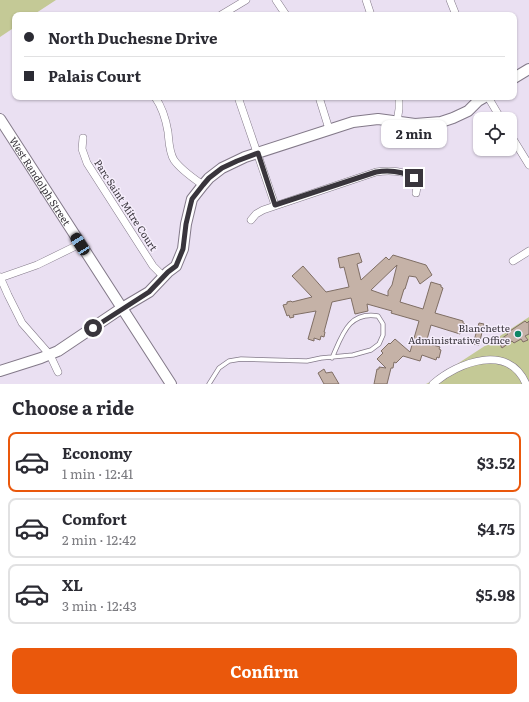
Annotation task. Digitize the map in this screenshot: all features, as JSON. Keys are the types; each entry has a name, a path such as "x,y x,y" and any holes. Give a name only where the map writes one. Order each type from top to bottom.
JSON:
{"street":[{"path":"226,12 246,0"},
{"path":"276,0 284,12"},
{"path":"366,0 370,12"},
{"path":"450,0 455,12"},
{"path":"517,76 529,69"},
{"path":"157,100 167,126 173,157 181,168 200,183"},
{"path":"239,100 275,205"},
{"path":"319,100 328,127"},
{"path":"397,119 399,100"},
{"path":"0,372 58,351 122,308 149,292 176,266 185,242 186,224 192,199 200,183 222,168 257,150 328,127 378,119 397,119 414,124 441,122 468,111 480,100"},
{"path":"490,100 497,112"},
{"name":"West Randolph Street","path":"0,119 170,384"},
{"name":"Parc Saint Mitre Court","path":"83,138 82,149 87,163 153,266 166,275"},
{"path":"517,145 529,165"},
{"path":"252,220 256,214 275,205 376,172 398,172 414,178 416,180 417,187 416,192"},
{"path":"58,372 50,355 22,323 0,278 37,265 80,244"},
{"path":"512,261 529,251"},
{"path":"433,384 460,367 474,362 490,359 504,361 517,370 526,384"}],"lane":[{"path":"209,384 219,368 229,361 241,359 307,361 321,358 332,358 353,356 371,350 379,344 383,335 383,324 378,316 369,315 354,320 347,325 332,358"}],"green space":[{"path":"0,0 56,0 38,12 12,12 12,29 0,37"},
{"path":"529,317 529,384 426,384 428,383"}],"building":[{"path":"359,253 362,262 357,264 361,280 386,257 389,260 393,255 426,265 432,275 420,284 416,277 409,276 400,302 423,309 431,282 441,285 443,288 435,313 463,321 465,324 463,332 460,332 460,334 431,325 426,343 440,347 439,349 441,350 439,358 437,357 436,360 422,355 420,361 403,356 396,363 394,362 387,384 374,384 377,369 379,369 379,367 386,368 377,359 383,353 381,351 395,339 410,352 419,321 367,304 368,311 355,314 351,298 332,302 324,337 321,336 320,340 314,338 314,341 308,339 316,311 293,315 294,317 290,318 289,315 287,316 283,305 287,304 287,302 312,297 292,276 303,266 326,292 349,287 344,267 340,268 338,258","holes":["397,265 392,285 388,291 388,296 371,290"]},
{"name":"Blanchette Administrative Office","path":"525,321 527,323 529,321 529,334 525,336 528,340 523,342 521,339 514,343 512,341 502,348 498,341"},
{"path":"479,323 484,324 479,345 473,344"},
{"path":"324,369 326,373 332,372 339,384 324,384 318,373"}],"place":[{"name":"Blanchette Administrative Office","path":"518,334"}],"route":[{"path":"93,328 149,292 168,272 174,269 183,249 186,224 192,199 209,178 222,168 245,157 258,153 275,205 376,172 398,172 414,178"}]}
